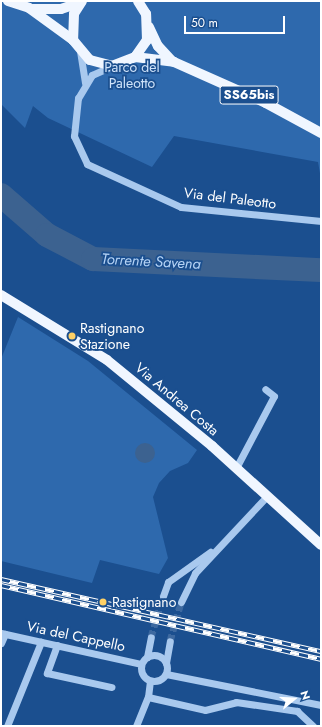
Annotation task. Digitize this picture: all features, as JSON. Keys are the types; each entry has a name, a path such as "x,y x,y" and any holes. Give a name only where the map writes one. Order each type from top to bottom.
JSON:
{"main road":[{"path":"8,1 29,8 61,9 81,2"},
{"path":"29,8 73,40 80,51 90,60 112,66 135,57 147,40 149,27 138,1"},
{"path":"73,40 74,14 81,2"},
{"name":"SS65bis","path":"149,27 158,46 174,62"},
{"name":"SS65bis","path":"135,57 174,62 266,103 321,133"},
{"name":"Via Andrea Costa","path":"1,295 108,360 236,468 321,545"}],"street":[{"name":"Via del Paleotto","path":"80,51 85,83 74,117 74,136 79,151 94,168 181,207 321,221"},
{"path":"85,83 112,66"},
{"path":"236,468 274,396 266,389"},
{"path":"181,602 195,574 215,549 267,496"},
{"path":"163,596 168,582 181,570 215,549"},
{"name":"Via del Cappello","path":"1,643 3,633 141,664"},
{"path":"150,681 141,672 141,664 147,657 151,637"},
{"path":"150,681 161,679 166,674 166,663 170,641"},
{"path":"7,726 41,642"},
{"path":"57,645 47,673 111,687"},
{"path":"147,657 156,655 166,663"},
{"path":"166,674 321,705"},
{"path":"136,726 148,698 150,681"},
{"path":"148,698 205,710 236,702 297,711 313,726"}],"green space":[{"name":"Parco del Paleotto","path":"1,1 321,1 321,179 318,162 174,136 152,167 48,118 33,106 25,128 1,104"},
{"path":"18,317 88,361 197,450 188,463 170,471 159,483 153,497 168,558 159,574 100,560 92,583 1,561 1,359"}],"shaded area":[{"path":"145,443 152,446 155,453 152,460 145,463 138,460 135,453 138,446"}],"waterway":[{"name":"Torrente Savena","path":"1,195 47,235 93,259 321,270"}],"tunnel":[{"path":"151,637 163,596"},
{"path":"170,641 181,602"}],"railway":[{"path":"1,579 321,651"},
{"path":"1,585 321,659"}],"place":[{"name":"Rastignano Stazione","path":"72,336"},
{"name":"Rastignano","path":"103,602"}]}
